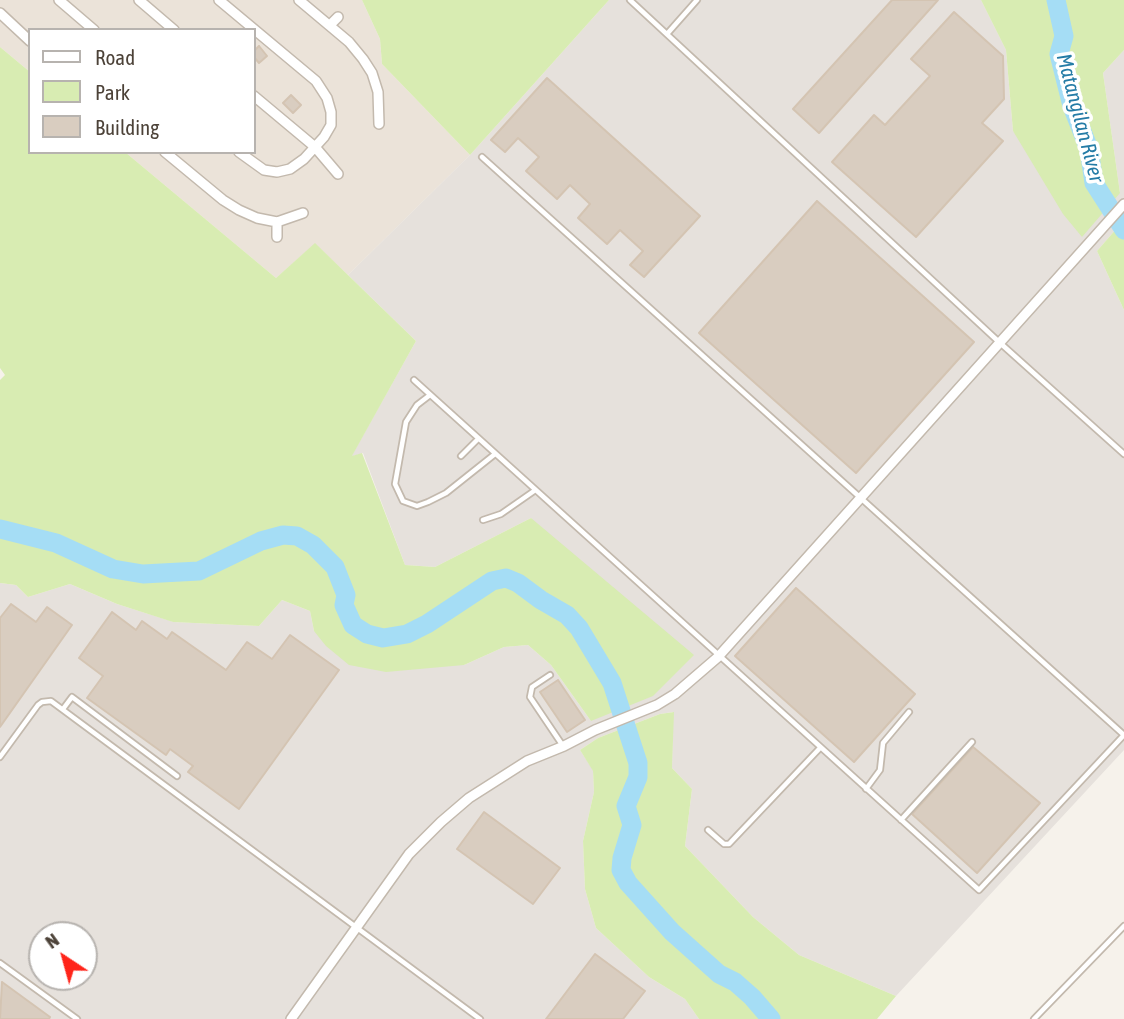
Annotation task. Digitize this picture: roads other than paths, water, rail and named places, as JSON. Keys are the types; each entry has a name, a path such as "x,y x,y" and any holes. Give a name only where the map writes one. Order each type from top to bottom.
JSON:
{"street":[{"path":"58,0 91,28"},
{"path":"139,0 172,28"},
{"path":"219,0 253,28"},
{"path":"299,0 349,43 372,74 378,92 379,124"},
{"path":"0,13 28,39"},
{"path":"330,25 338,16"},
{"path":"242,154 264,170 277,172 290,169 315,147 331,125 331,112 322,88 256,30"},
{"path":"256,98 315,147 338,174"},
{"path":"167,154 223,200 257,218 277,222 303,214"},
{"path":"290,1019 410,854 469,798 527,761 657,705 675,694 718,657 1124,204"},
{"path":"277,222 277,237"}],"lane":[{"path":"630,0 999,342 1124,454"},
{"path":"667,34 697,0"},
{"path":"414,380 979,890 1124,735 482,157"},
{"path":"430,395 417,405 406,422 395,484 403,501 417,506 428,502 454,487 495,454"},
{"path":"461,456 478,439"},
{"path":"483,520 501,514 534,491"},
{"path":"550,675 532,687 530,697 564,746"},
{"path":"63,709 72,697 177,776"},
{"path":"0,757 42,702 51,701 480,1019"},
{"path":"866,789 880,770 883,743 908,712"},
{"path":"901,820 972,742"},
{"path":"708,830 724,844 729,844 820,748"},
{"path":"1034,1019 1124,926"},
{"path":"0,962 77,1019"}],"waterway":[{"name":"Matangilan River","path":"1056,0 1064,36 1059,54 1072,106 1089,149 1094,183 1124,230"},
{"path":"0,529 56,543 113,569 143,574 199,571 261,541 283,535 297,536 313,545 335,567 346,595 344,605 353,625 367,634 383,638 407,634 427,624 492,581 506,578 518,583 567,615 579,628 612,683 638,763 638,777 626,806 632,825 621,870 628,883 672,932 719,974 735,982 771,1019"}]}
